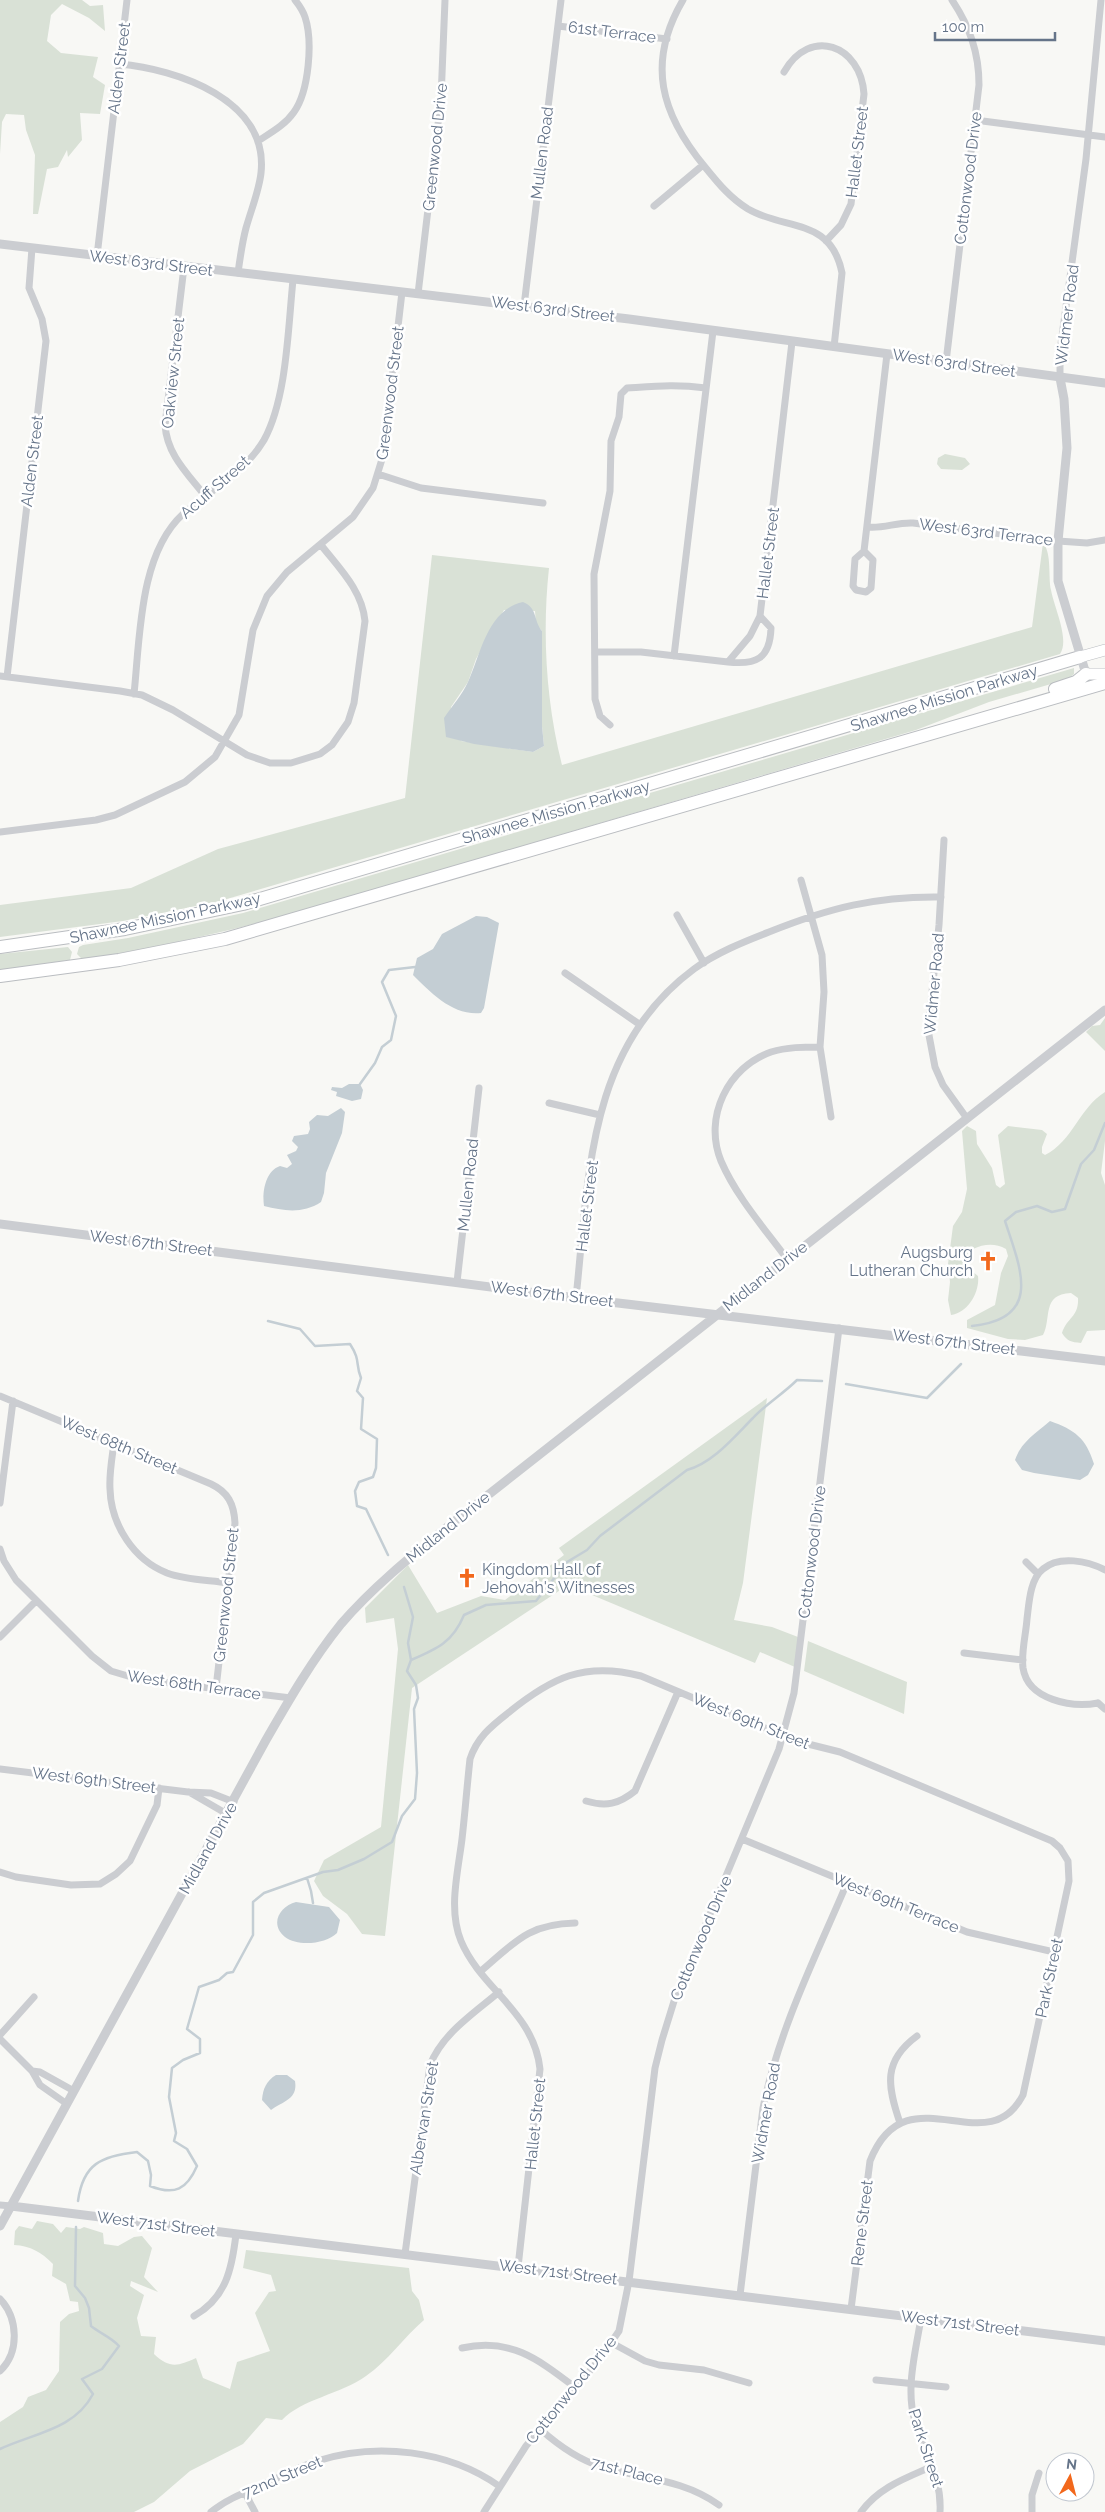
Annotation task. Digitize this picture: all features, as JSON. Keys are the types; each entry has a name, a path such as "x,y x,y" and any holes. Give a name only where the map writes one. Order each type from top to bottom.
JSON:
{"highway":[{"name":"Shawnee Mission Parkway","path":"0,947 125,930 244,904 1105,650"},
{"path":"969,723 1037,695 1076,682 1086,674 1105,674"},
{"name":"Shawnee Mission Parkway","path":"0,976 119,960 225,939 1105,683"}],"street":[{"name":"Alden Street","path":"97,256 127,0"},
{"path":"258,141 286,121 295,111 304,92 309,42 305,15 295,0"},
{"name":"Greenwood Drive","path":"418,294 442,99 445,0"},
{"name":"Mullen Road","path":"524,306 561,0"},
{"path":"683,0 673,19 662,66 666,100 681,136 725,191 750,210 767,218 817,232 826,241 840,262 842,273 834,347"},
{"name":"Cottonwood Drive","path":"946,362 979,85 976,51 964,18 952,0"},
{"name":"Widmer Road","path":"1086,674 1058,581 1058,541 1067,448 1064,399 1060,378 1060,351 1085,168 1101,0"},
{"name":"61st Terrace","path":"558,26 667,39"},
{"name":"Hallet Street","path":"784,72 798,53 809,47 828,46 837,48 850,58 859,70 863,82 864,94 851,204 841,225 826,241"},
{"path":"119,64 154,68 186,78 236,109 253,130 258,141 261,172 242,241 238,273"},
{"path":"975,120 1105,137"},
{"path":"654,206 702,164"},
{"name":"West 63rd Street","path":"0,244 524,306 1105,383"},
{"name":"Alden Street","path":"4,677 46,341 42,319 29,288 28,278 32,248"},
{"name":"Oakview Street","path":"184,267 166,437 176,459 205,496"},
{"name":"Acuff Street","path":"134,694 146,590 156,552 177,520 248,462 263,442 272,424 280,390 294,280"},
{"name":"Greenwood Street","path":"225,742 239,715 253,630 267,596 287,572 353,517 363,504 378,474 383,456 402,292"},
{"path":"674,656 713,331"},
{"name":"Hallet Street","path":"728,662 750,636 760,616 792,342"},
{"path":"864,551 873,560 871,588 866,592 856,590 853,586 856,558 864,551 887,354"},
{"path":"610,725 600,716 594,699 594,574 610,491 611,441 619,417 621,394 627,388 659,385 677,384 706,388"},
{"path":"378,474 421,488 543,503"},
{"name":"West 63rd Terrace","path":"867,527 882,529 902,522 1058,541 1087,543 1105,540"},
{"path":"4,677 134,694 157,701 246,755 270,763 291,763 306,760 320,754 341,734 350,716 355,696 364,634 364,609 355,589 321,545"},
{"name":"Hallet Street","path":"595,652 641,652 749,664 760,658 766,650 770,639 771,628 760,616"},
{"path":"0,832 96,820 115,814 193,777 216,757 225,742"},
{"name":"Widmer Road","path":"944,840 941,897 929,1018 930,1049 943,1085 966,1118"},
{"path":"801,880 822,955 824,975 820,1047 830,1117"},
{"name":"Hallet Street","path":"576,1298 590,1177 600,1115 618,1062 639,1024 674,985 704,963 749,940 811,917 882,898 941,897"},
{"path":"677,916 704,963"},
{"path":"565,973 639,1024"},
{"name":"Midland Drive","path":"0,2226 291,1698 321,1650 342,1624 402,1564 1105,1010"},
{"path":"787,1259 752,1211 722,1163 715,1139 716,1115 728,1085 752,1061 777,1050 820,1047"},
{"name":"Mullen Road","path":"457,1282 478,1088"},
{"path":"549,1103 600,1115"},
{"name":"West 67th Street","path":"0,1224 576,1298 1105,1361"},
{"name":"Cottonwood Drive","path":"484,2512 499,2486 540,2429 576,2388 612,2343 619,2331 629,2282 648,2121 662,2040 675,1998 783,1736 798,1672 839,1328"},
{"name":"West 68th Street","path":"0,1396 211,1484 226,1494 232,1502"},
{"path":"0,1503 13,1401"},
{"path":"114,1443 110,1490 112,1505 121,1532 131,1546 148,1562 168,1573 184,1578 228,1583"},
{"name":"Greenwood Street","path":"216,1688 235,1523 232,1502"},
{"path":"0,1549 4,1561 16,1580 36,1601 0,1637"},
{"path":"1026,1562 1038,1574"},
{"path":"1105,1570 1077,1562 1050,1564 1038,1574 1033,1583 1028,1609 1023,1660 1027,1679 1044,1695 1075,1705 1098,1703 1105,1696"},
{"name":"West 68th Terrace","path":"36,1601 92,1656 111,1671 138,1679 291,1698"},
{"path":"964,1653 1023,1660"},
{"name":"West 69th Street","path":"481,1971 462,1942 456,1924 455,1898 470,1759 474,1747 488,1729 537,1690 553,1681 580,1673 607,1670 624,1672 678,1692 808,1746 840,1752 1044,1838 1060,1848 1068,1861"},
{"path":"586,1801 596,1804 614,1804 635,1791 678,1692"},
{"path":"1098,1703 1105,1709"},
{"name":"West 69th Street","path":"0,1769 188,1792 211,1793 234,1802"},
{"path":"0,1872 16,1878 71,1885 100,1884 116,1874 130,1861 157,1805 160,1788"},
{"name":"West 69th Street","path":"188,1792 227,1814"},
{"name":"West 69th Terrace","path":"742,1839 966,1932 1054,1952"},
{"name":"Park Street","path":"900,2123 925,2118 979,2123 991,2122 1006,2117 1012,2112 1023,2095 1069,1880 1068,1861"},
{"name":"Widmer Road","path":"740,2295 763,2108 769,2079 788,2024 847,1883"},
{"path":"499,1992 481,1971 532,1931 548,1925 575,1923"},
{"name":"Hallet Street","path":"499,1992 532,2037 540,2069 518,2267"},
{"name":"Albervan Street","path":"405,2254 430,2065 439,2046 450,2033 499,1992"},
{"path":"0,2034 34,1997"},
{"path":"900,2123 892,2100 891,2072 898,2053 918,2036"},
{"path":"0,2039 32,2070 40,2084 67,2104"},
{"path":"32,2070 40,2072 74,2091"},
{"name":"Rene Street","path":"852,2309 870,2161 881,2139 900,2123"},
{"path":"0,2205 11,2206"},
{"name":"West 71st Street","path":"11,2206 518,2267 1105,2341"},
{"path":"194,2316 207,2309 228,2281 236,2234"},
{"path":"0,2299 10,2312 14,2333 10,2356 0,2371"},
{"name":"Park Street","path":"921,2318 911,2400 914,2420 940,2485 940,2512"},
{"path":"612,2343 644,2361 659,2365 704,2370 749,2383"},
{"path":"462,2348 475,2345 494,2346 526,2353 576,2388"},
{"name":"Park Street","path":"876,2380 946,2387"},
{"name":"71st Place","path":"540,2429 584,2460 602,2467 676,2483 692,2489 718,2504"},
{"name":"72nd Street","path":"212,2512 245,2493 316,2461 353,2453 383,2451 409,2453 455,2464 476,2472 499,2486"},
{"path":"861,2512 873,2498 891,2484 933,2466"},
{"path":"1032,2512 1032,2495 1039,2473"},
{"path":"245,2493 254,2512"}],"shaded area":[{"path":"0,0 82,0 90,6 103,5 105,31 89,18 62,4 51,15 47,41 61,53 98,57 93,77 105,85 100,114 80,113 82,140 68,157 67,150 58,167 47,169 38,214 33,214 35,155 26,130 24,115 6,114 2,122 0,154"},
{"path":"945,454 965,458 970,464 962,470 941,469 937,464 938,458"},
{"path":"1043,543 1048,553 1050,585 1062,632 1063,648 1060,654 220,901 123,921 0,937 0,905 131,888 218,849 405,798 432,555 549,568 546,617 547,667 552,717 562,765 1032,627","holes":["504,610 535,611 536,624 542,631 542,726 544,746 533,752 461,741 451,707 468,682 476,659"]},
{"path":"523,602 533,611 542,631 542,726 544,746 533,752 474,744 446,737 444,718 466,687 493,623 511,607"},
{"path":"1074,668 1074,674 1068,679 989,702 916,730 312,908 227,931 141,949 83,960 77,954 79,947 83,945 128,938 243,913"},
{"path":"476,916 487,917 499,923 484,1008 481,1013 471,1013 461,1011 443,1002 413,975 417,958 433,949 442,934"},
{"path":"68,947 72,952 70,960 0,970 0,954"},
{"path":"1105,1018 1105,1051 1086,1032 1092,1026 1100,1025"},
{"path":"349,1084 360,1084 363,1090 361,1099 352,1101 336,1096 337,1092 331,1090 332,1087 342,1088"},
{"path":"1105,1092 1105,1141 1101,1173 1105,1185 1105,1330 1087,1331 1081,1343 1072,1342 1066,1338 1062,1333 1075,1313 1078,1304 1078,1298 1071,1293 1062,1294 1051,1303 1043,1335 1025,1340 1008,1339 967,1328 967,1320 995,1305 1001,1273 1008,1256 1006,1249 994,1245 985,1245 973,1249 967,1267 978,1276 975,1295 968,1306 951,1315 948,1300 950,1282 948,1264 953,1226 962,1212 967,1189 962,1131 967,1126 976,1131 977,1144 992,1168 996,1185 1000,1188 1005,1184 998,1135 1008,1126 1042,1130 1047,1134 1042,1147 1042,1153 1045,1155 1063,1142 1089,1107"},
{"path":"341,1108 345,1112 342,1133 326,1173 321,1202 300,1210 264,1206 264,1189 268,1177 280,1166 287,1168 292,1164 287,1155 296,1151 298,1147 292,1141 294,1136 308,1134 310,1129 309,1122 317,1115 328,1116"},
{"path":"767,1398 743,1583 734,1620 772,1627 798,1637 795,1667 760,1652 755,1663 568,1585 412,1688 385,1936 362,1934 347,1914 323,1896 314,1881 324,1860 381,1827 398,1649 394,1618 366,1623 365,1608 408,1565 437,1613 481,1596 505,1600 564,1555 559,1548"},
{"path":"1050,1421 1078,1436 1091,1455 1094,1464 1088,1475 1080,1480 1022,1470 1015,1460 1025,1443"},
{"path":"808,1641 907,1682 904,1714 804,1671"},
{"path":"296,1902 329,1907 340,1920 337,1933 326,1940 312,1943 297,1942 285,1937 278,1927 278,1916 285,1907"},
{"path":"276,2075 287,2075 295,2081 295,2087 289,2099 271,2110 262,2100 262,2096 267,2083"},
{"path":"37,2221 53,2224 61,2233 66,2227 80,2229 84,2227 103,2233 104,2244 118,2246 134,2237 142,2236 152,2248 144,2277 158,2292 131,2281 130,2286 144,2295 137,2318 141,2336 156,2337 154,2354 165,2362 174,2365 196,2358 203,2378 230,2389 237,2362 270,2351 255,2313 269,2292 276,2291 271,2275 243,2268 246,2250 409,2268 412,2291 419,2300 424,2320 382,2363 366,2376 345,2388 300,2407 282,2420 266,2418 243,2444 190,2471 154,2502 134,2512 0,2512 0,2422 23,2407 28,2397 46,2390 59,2371 60,2322 69,2314 79,2311 78,2302 70,2301 66,2284 52,2276 53,2264 35,2250 14,2245 15,2231 19,2226 32,2229"}],"waterway":[{"path":"360,1084 375,1063 382,1047 391,1040 396,1016 382,982 389,970 415,967"},
{"path":"972,1326 995,1321 1010,1313 1018,1302 1021,1288 1020,1273 1005,1221 1016,1212 1037,1206 1052,1212 1065,1209 1081,1164 1094,1150 1105,1123"},
{"path":"268,1321 300,1329 315,1346 350,1344 357,1358 361,1378 357,1391 363,1398 361,1429 377,1439 376,1468 373,1477 359,1482 355,1491 357,1506 366,1509 388,1555"},
{"path":"846,1384 927,1398 961,1364"},
{"path":"78,2201 80,2188 89,2170 96,2164 113,2156 137,2152 148,2161 151,2175 150,2186 159,2189 173,2190 179,2188 193,2174 197,2166 187,2149 174,2141 176,2133 169,2097 172,2068 183,2060 200,2053 200,2039 187,2029 199,1987 219,1980 227,1973 233,1972 253,1935 253,1902 264,1893 323,1872 338,1870 364,1859 392,1842 402,1816 415,1799 417,1773 414,1709 418,1698 416,1685 407,1671 411,1660 443,1644 455,1632 464,1615 486,1605 536,1601 567,1562 587,1550 600,1536 687,1470 706,1462 731,1441 758,1413 797,1380 822,1381"},
{"path":"404,1587 413,1617 408,1643 411,1660"},
{"path":"307,1878 313,1903"},
{"path":"0,2449 52,2429 75,2416 93,2394 82,2379 102,2369 119,2346 91,2326 89,2308 85,2298 75,2286 76,2227"}],"place":[{"name":"Augsburg Lutheran Church","path":"988,1261"},
{"name":"Kingdom Hall of Jehovah's Witnesses","path":"467,1578"}]}
